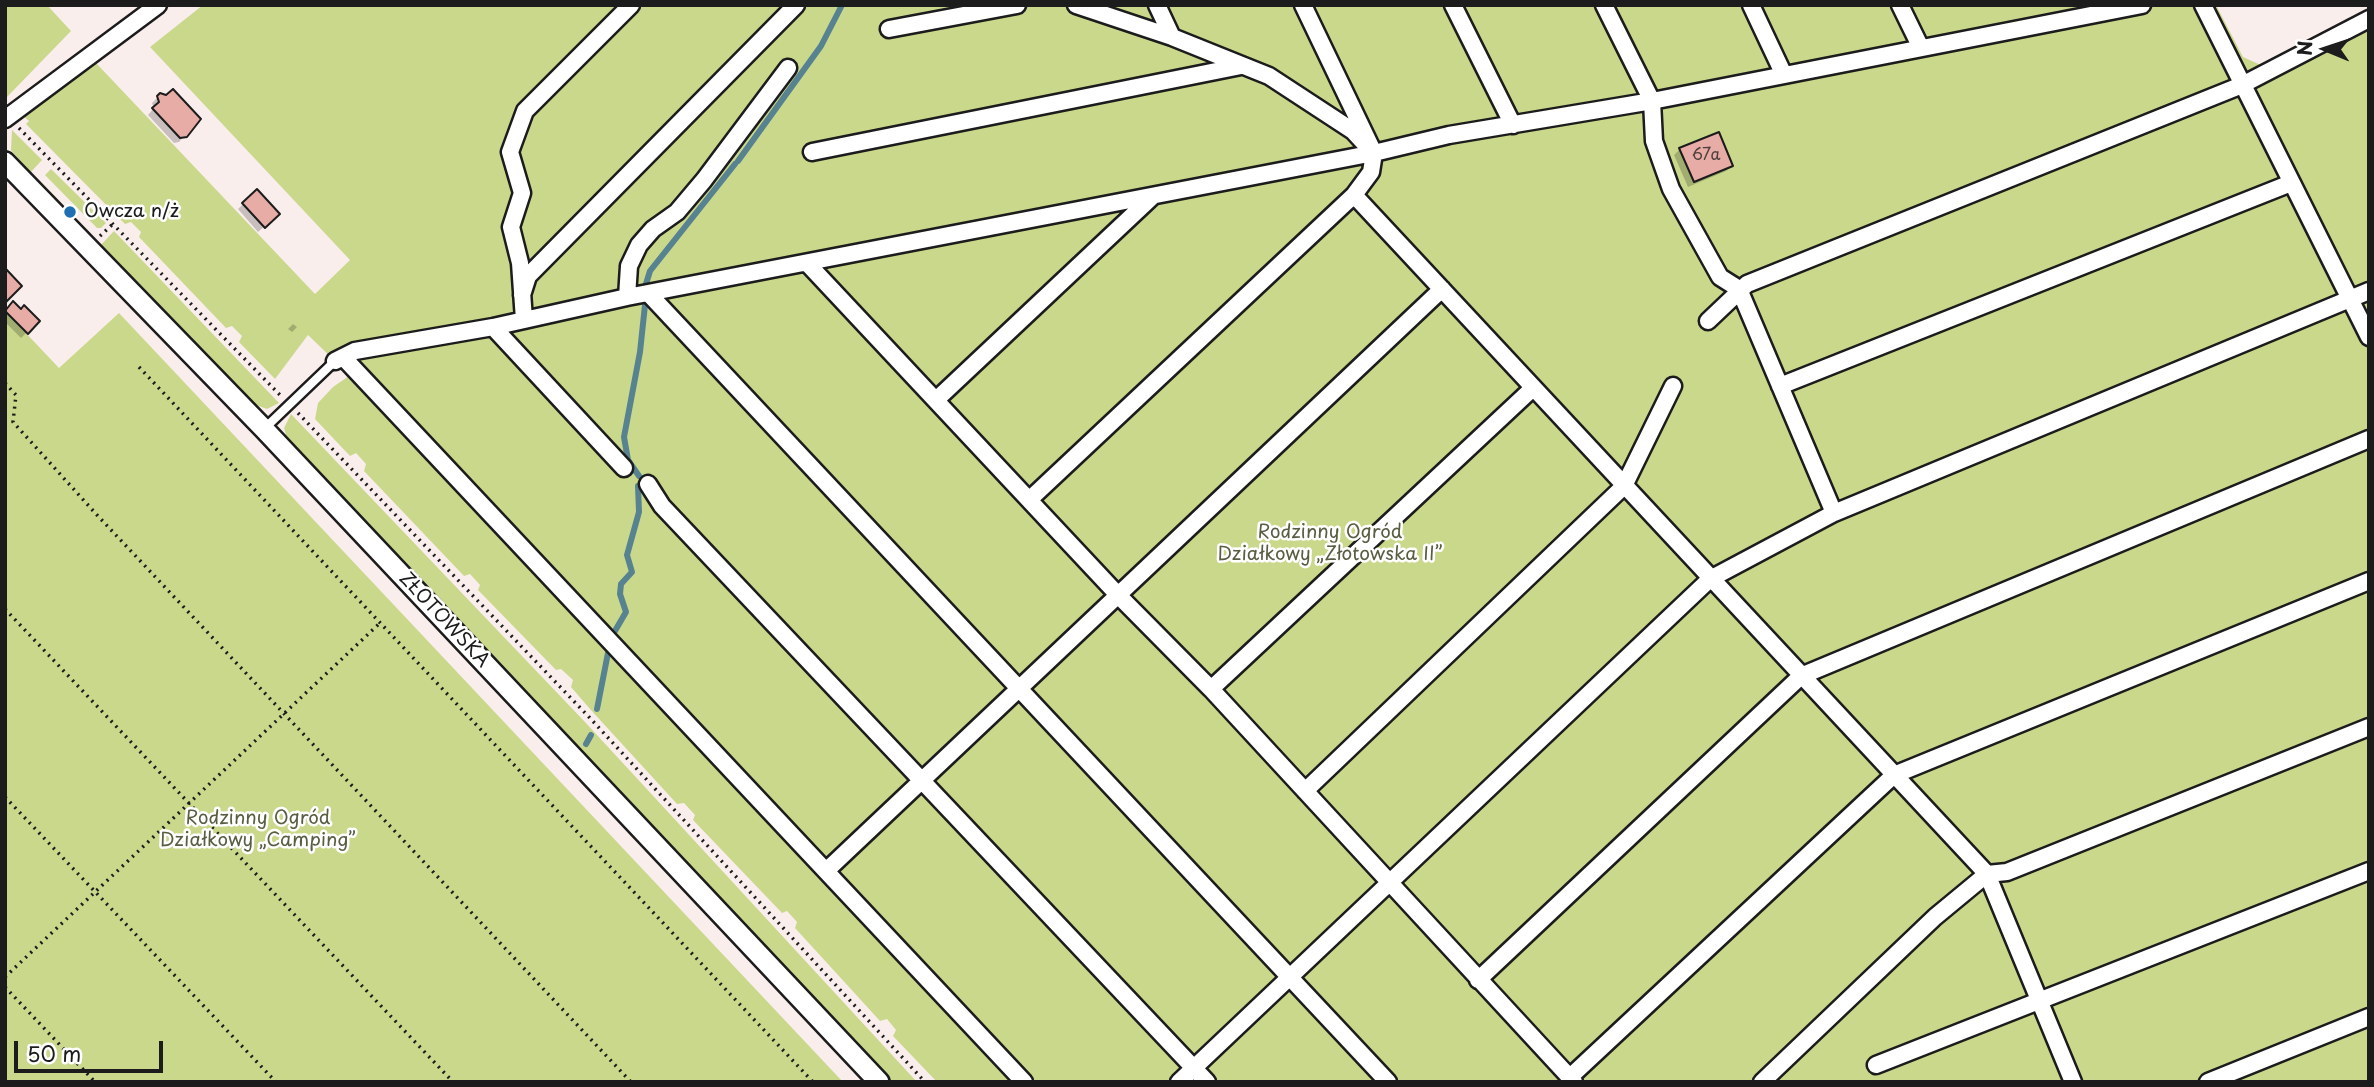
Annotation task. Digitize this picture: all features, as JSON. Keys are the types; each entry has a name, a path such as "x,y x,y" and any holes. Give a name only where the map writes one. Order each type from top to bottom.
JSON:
{"street":[{"path":"10,121 158,5"},
{"path":"524,320 511,227 522,192 510,152 525,111 631,5"},
{"path":"522,295 528,276 796,5"},
{"path":"889,29 1017,5"},
{"path":"1076,5 1172,37 1269,76 1353,131 1374,153"},
{"path":"1157,5 1172,37"},
{"path":"1029,500 1354,195 1371,172 1374,153 1303,5"},
{"path":"1452,5 1513,125"},
{"path":"1604,5 1652,102 1654,141 1671,189 1720,277 1739,289 1834,513"},
{"path":"1751,5 1784,75"},
{"path":"1900,5 1921,48"},
{"path":"2048,5 2055,21"},
{"path":"1024,1082 339,359 355,351 493,327 626,297 1374,153 1449,135 1652,102 2141,5"},
{"path":"2203,5 2369,337"},
{"path":"1708,321 1739,289 2242,85 2366,26"},
{"path":"812,152 1241,66"},
{"path":"626,297 629,266 639,245 653,229 677,212 704,180 788,68"},
{"name":"ZŁOTOWSKA","path":"5,162 264,429 879,1082"},
{"path":"1780,386 2291,183"},
{"path":"1354,195 1987,874 2073,1082"},
{"path":"936,400 1153,196"},
{"path":"807,263 1118,594 1211,689 1572,1080 1894,775 2369,581"},
{"path":"826,871 1442,289"},
{"path":"1179,1082 1710,579 1834,513 2369,291"},
{"path":"649,294 1388,1082"},
{"path":"493,327 624,468"},
{"path":"1304,791 1624,486 1673,386"},
{"path":"1211,689 1533,388"},
{"path":"1478,979 1801,676 2369,439"},
{"path":"648,484 662,506 1207,1082"},
{"path":"1762,1082 1935,917 1987,874 2007,872 2369,727"},
{"path":"1876,1065 2042,1002 2369,871"},
{"path":"2208,1082 2369,1017"}],"lane":[{"path":"264,429 339,359"}],"path":[{"path":"10,121 284,399"},
{"path":"139,367 813,1082"},
{"path":"5,383 16,395 13,422 631,1082"},
{"path":"295,410 589,717 925,1082"},
{"path":"5,609 453,1082"},
{"path":"5,977 381,622"},
{"path":"5,797 276,1082"},
{"path":"5,987 94,1082"}],"green space":[{"path":"5,5 47,5 71,31 7,97"},
{"name":"Rodzinny Ogród Działkowy „Złotowska II”","path":"203,5 2216,5 2243,57 2263,66 2369,10 2369,1082 937,1082 893,1036 896,1030 887,1019 880,1021 795,928 797,922 787,911 782,913 693,820 695,815 684,803 677,804 590,709 571,687 573,680 561,669 556,670 478,590 480,585 470,574 464,576 364,471 366,464 356,453 350,456 315,419 318,403 333,387 349,376 335,361 308,335 275,379 239,342 242,336 232,326 226,328 139,237 141,232 131,222 125,224 26,124 29,121 23,116 96,63 315,294 350,260 150,47"},
{"path":"12,130 42,160 30,173 11,150"},
{"path":"51,169 106,223 101,228 97,228 45,175"},
{"path":"114,231 279,403 267,409 253,404 101,245"},
{"name":"Rodzinny Ogród Działkowy „Camping”","path":"5,311 59,368 119,313 843,1082 5,1082"},
{"path":"291,414 585,722 917,1082 891,1082 288,441 284,428"}],"building":[{"path":"173,89 201,119 187,137 180,138 152,108 159,102 157,96 160,93 166,95"},
{"path":"1719,132 1733,166 1694,182 1679,148"},
{"path":"257,189 280,214 265,228 242,203"},
{"path":"5,268 22,286 5,303"},
{"path":"13,301 21,309 24,305 40,321 28,334 5,311"}],"waterway":[{"path":"738,161 821,46 842,5"},
{"path":"646,284 650,271 735,164"},
{"path":"639,476 628,460 624,437 640,352 645,305"},
{"path":"612,636 626,612 620,594 621,584 632,572 627,555 639,512 638,486"},
{"path":"597,709 608,653"},
{"path":"586,744 591,735"}],"place":[{"name":"Owcza n/ż","path":"70,212"}]}
